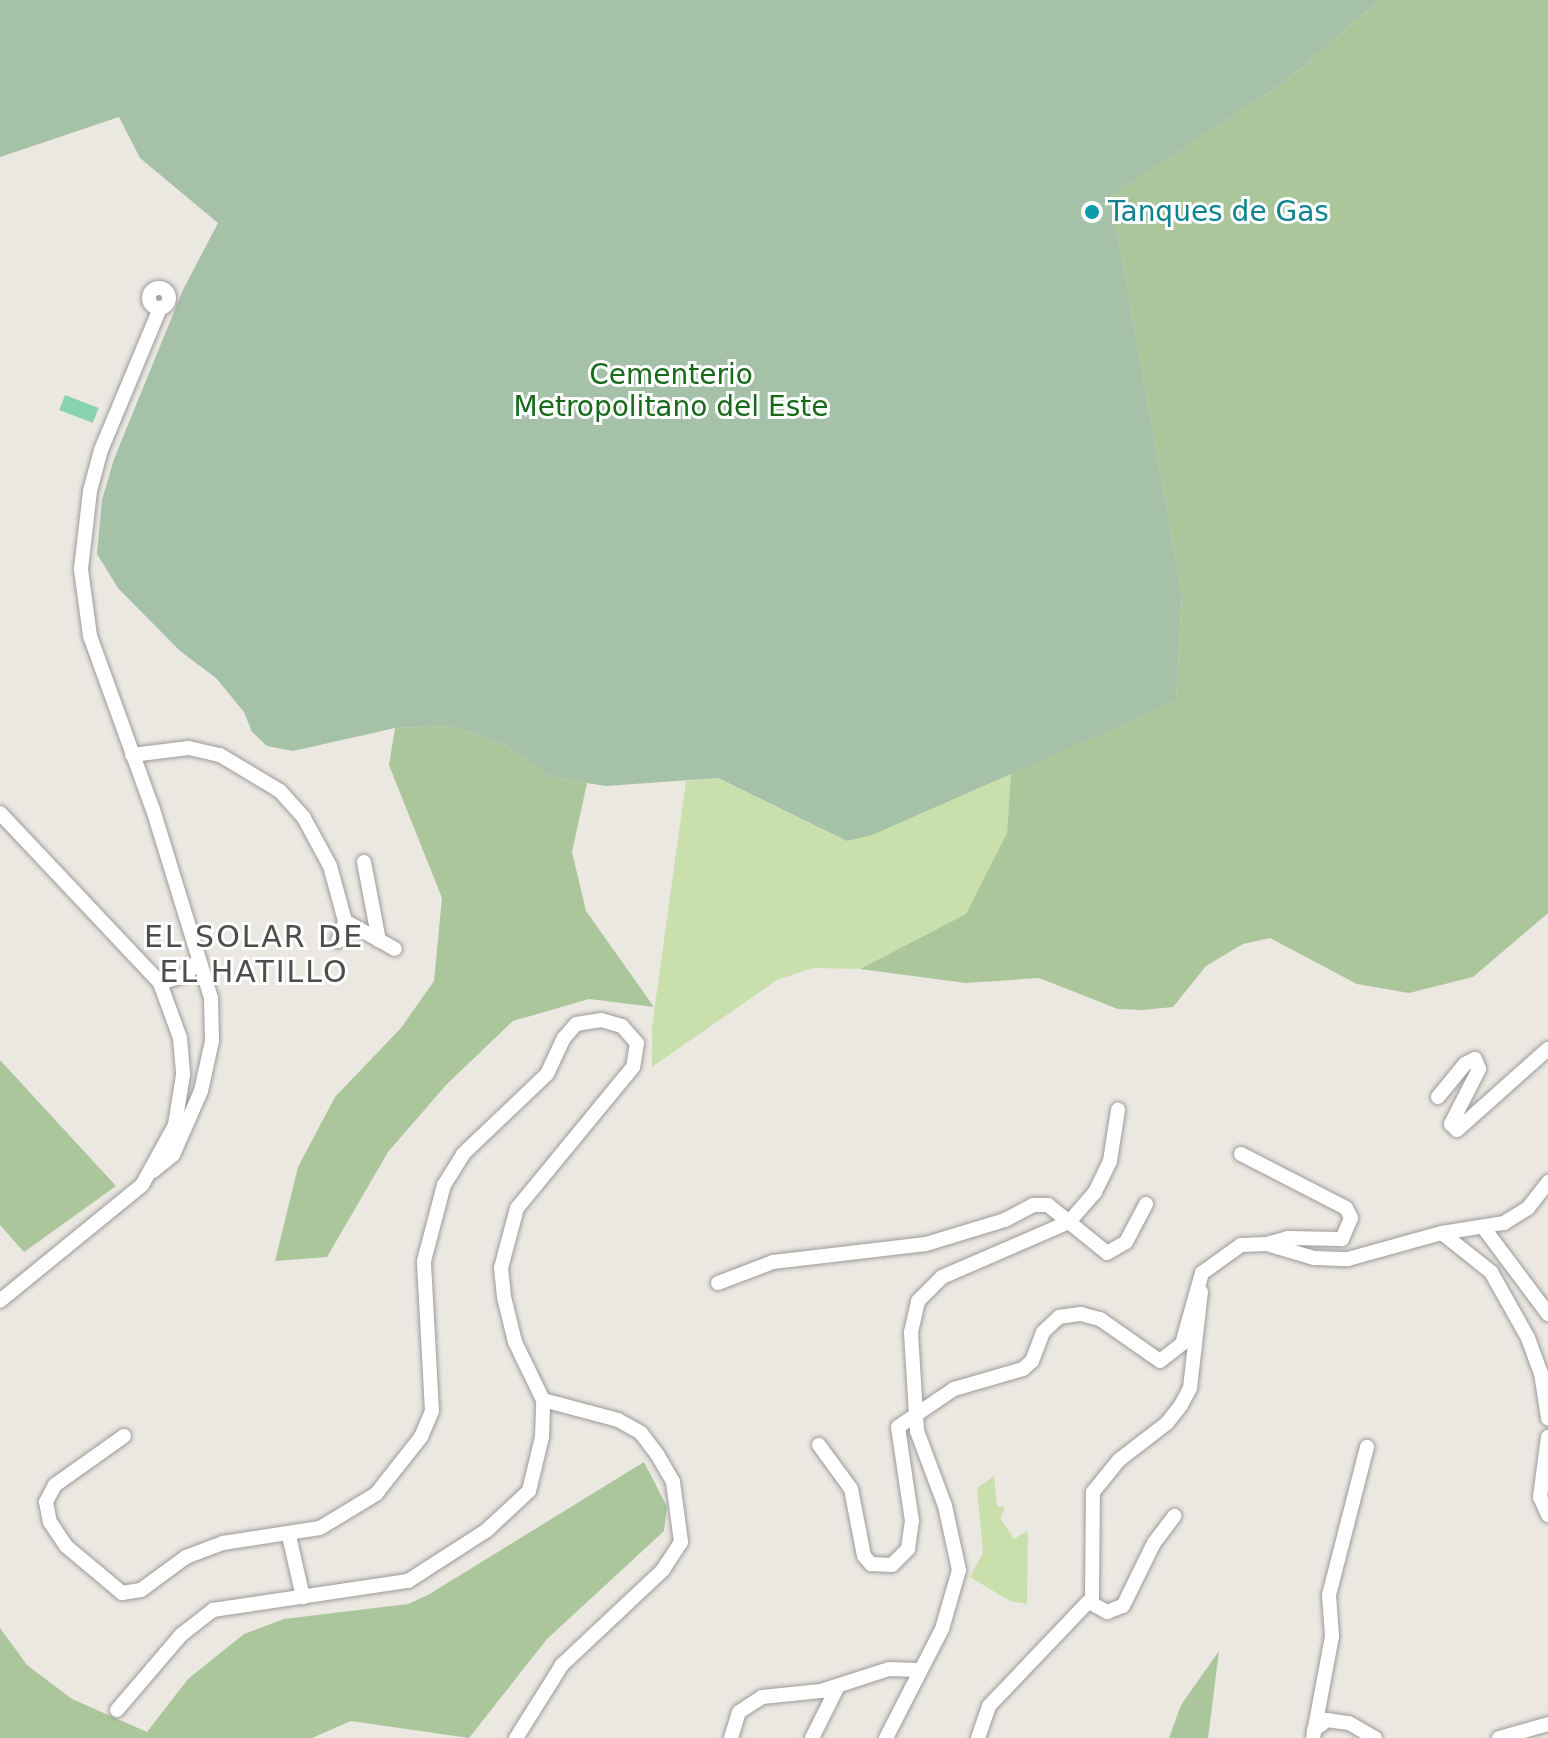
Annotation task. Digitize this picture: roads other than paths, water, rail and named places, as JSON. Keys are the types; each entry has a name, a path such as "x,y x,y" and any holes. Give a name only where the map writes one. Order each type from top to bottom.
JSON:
{"street":[{"path":"0,1301 106,1218 173,1155 191,1121 208,1063 211,998 90,636 81,569 90,491 101,450 160,308"},
{"path":"132,755 189,748 220,755 280,791 320,846 345,921 338,941"},
{"path":"0,813 160,983 180,1038 183,1075 175,1125 153,1171"},
{"path":"364,862 379,941"},
{"path":"345,921 395,949"},
{"path":"160,983 182,977 199,959"},
{"path":"117,1710 181,1635 213,1610 408,1581 487,1530 529,1491 544,1427 543,1400 515,1342 501,1268 517,1208 633,1067 637,1043 622,1026 601,1020 576,1024 547,1074 463,1154 444,1185 424,1261 424,1322 434,1376 432,1411 421,1437 376,1494 320,1528 289,1536 223,1543 186,1557 141,1590 122,1593 66,1546 50,1522 46,1502 55,1485 124,1436"},
{"path":"1438,1097 1465,1064 1475,1059 1479,1069 1451,1124 1457,1130 1548,1049"},
{"path":"886,1738 918,1670 942,1629 959,1570 945,1506 917,1431 911,1332 918,1301 926,1291 971,1262 1069,1222 1095,1192 1110,1161 1118,1110"},
{"path":"819,1445 851,1489 864,1556 871,1564 892,1565 908,1549 912,1521 898,1427 918,1409 954,1389 1023,1369 1032,1361 1043,1332 1059,1317 1081,1314 1100,1319 1151,1359 1170,1356 1182,1344 1202,1273 1241,1245 1267,1244 1288,1238 1342,1239 1351,1218 1346,1208 1241,1154"},
{"path":"1267,1244 1314,1258 1348,1259 1442,1233 1504,1223 1528,1208 1548,1182"},
{"path":"718,1283 773,1262 926,1244 1005,1220 1033,1205 1048,1205 1107,1253 1126,1242 1146,1204"},
{"path":"1483,1227 1548,1314"},
{"path":"1442,1233 1491,1272 1528,1338 1541,1373 1548,1418"},
{"path":"978,1738 989,1706 1089,1602 1094,1592 1093,1492 1119,1460 1173,1417 1190,1388 1202,1273"},
{"path":"516,1738 562,1665 663,1570 681,1542 673,1482 641,1433 618,1420 543,1400"},
{"path":"1548,1437 1540,1497 1548,1515"},
{"path":"1314,1734 1332,1636 1329,1595 1367,1447"},
{"path":"1089,1602 1107,1612 1123,1606 1154,1543 1174,1516"},
{"path":"289,1536 303,1597"},
{"path":"731,1738 739,1712 749,1702 837,1688 889,1669 918,1670"},
{"path":"812,1738 837,1688"},
{"path":"1314,1734 1327,1720 1375,1738"},
{"path":"1499,1738 1548,1724"}],"place":[{"name":"Tanques de Gas","path":"1092,212"}],"district":[{"name":"EL SOLAR DE EL HATILLO","path":"254,954"}],"park label":[{"name":"Cementerio Metropolitano del Este","path":"671,391"}]}
